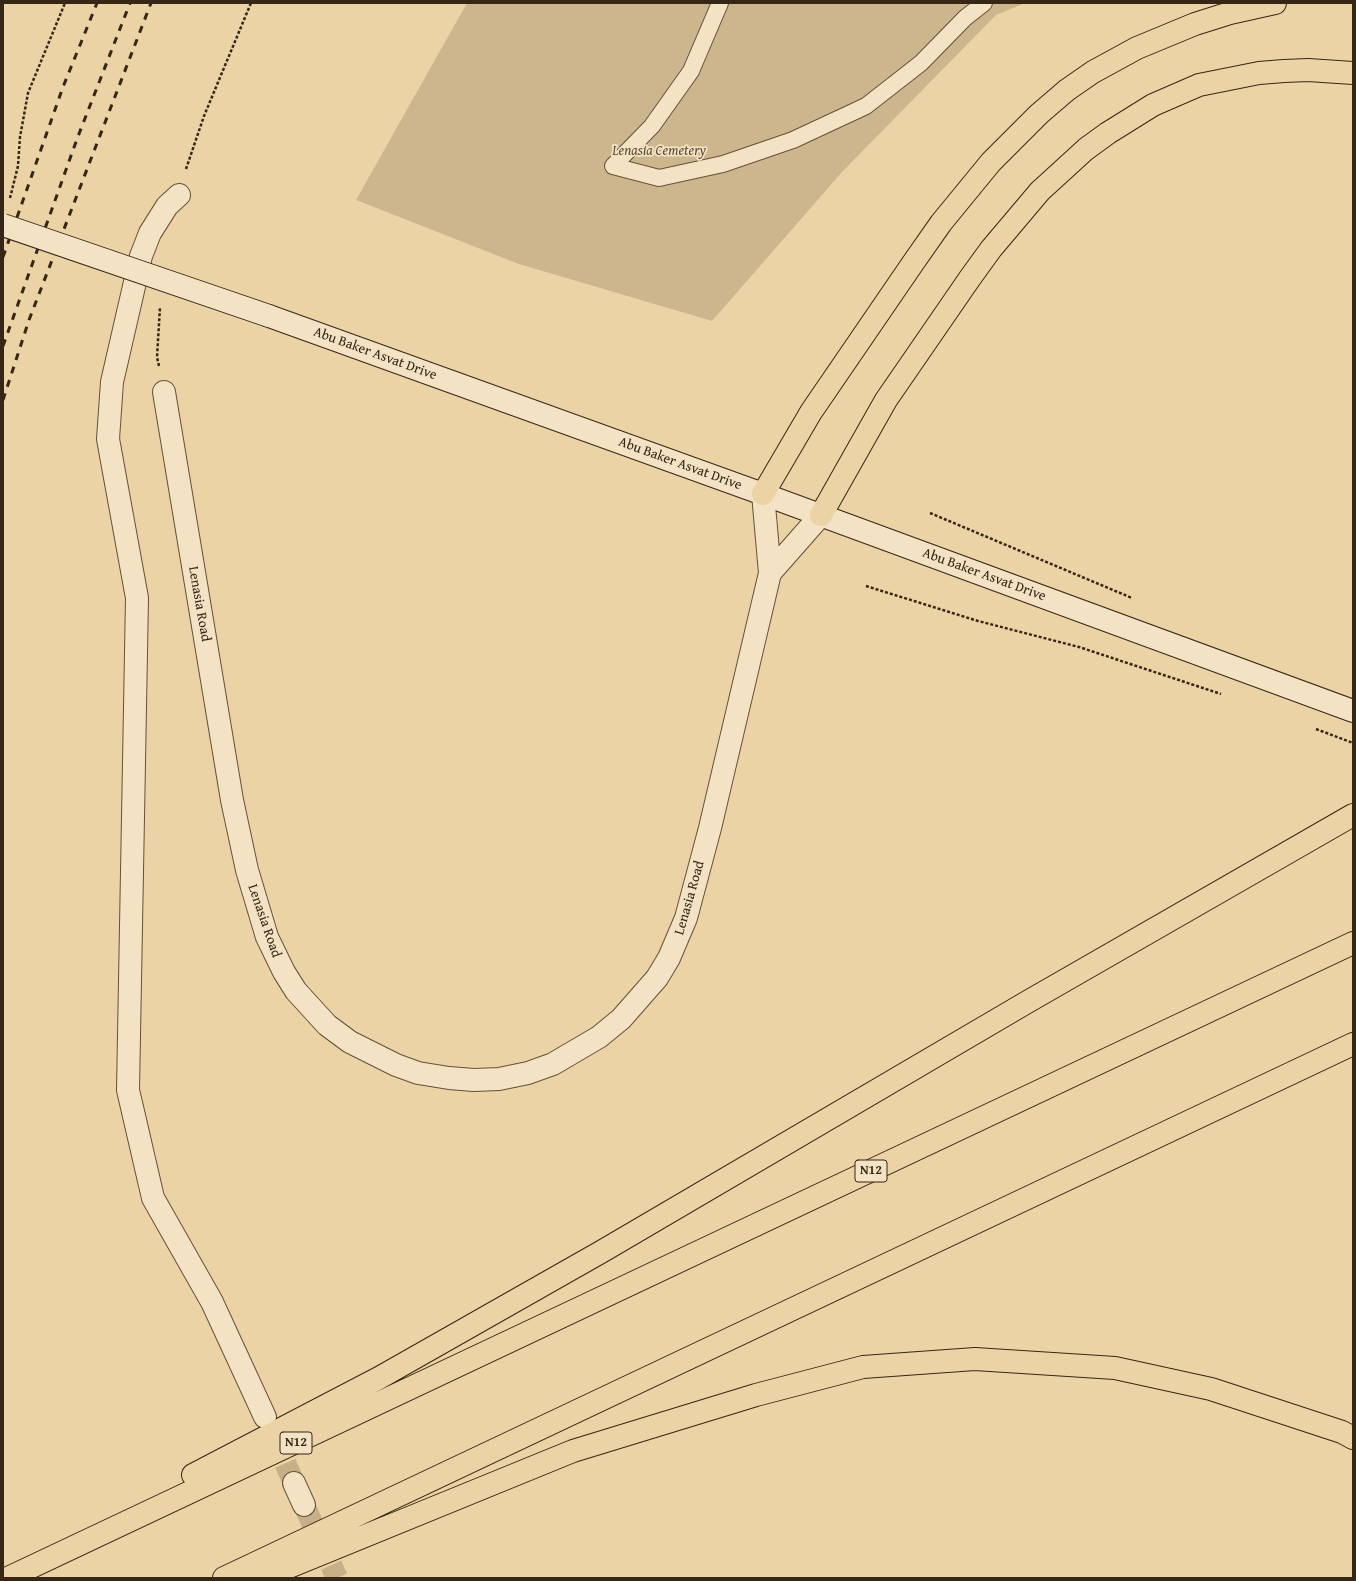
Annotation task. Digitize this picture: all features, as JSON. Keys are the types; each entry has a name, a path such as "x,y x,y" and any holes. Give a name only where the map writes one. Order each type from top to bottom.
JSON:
{"highway":[{"path":"763,494 811,412 925,246 991,162 1039,114 1067,90 1093,72 1137,48 1195,24 1230,13 1275,3"},
{"path":"822,515 886,400 970,278 991,249 1040,191 1086,148 1153,105 1198,85 1259,73 1284,71 1308,70 1353,73"},
{"path":"68,1549 190,1477 379,1378 594,1256 1015,1010 1353,816"},
{"name":"N12","path":"8,1578 1353,943"},
{"path":"224,1578 1353,1044"},
{"path":"262,1578 573,1451 756,1395 863,1367 975,1359 1115,1368 1211,1389 1342,1432 1353,1438"}],"street":[{"path":"179,196 167,206 150,233 140,256 112,382 108,438 137,598 128,1090 153,1198 212,1302 265,1417"},
{"name":"Abu Baker Asvat Drive","path":"6,215 269,316 822,515 1346,709"},
{"name":"Lenasia Road","path":"164,392 232,800 247,870 267,937 284,972 296,991 327,1025 350,1042 373,1055 418,1073 455,1078 499,1079 528,1073 553,1064 599,1037 621,1019 657,978 679,939 686,918 710,828 770,573 763,494"},
{"name":"Lenasia Road","path":"770,573 822,515"},
{"path":"294,1483 304,1505"}],"lane":[{"path":"720,3 691,71 652,126 613,166 659,178 723,164 793,140 866,106 922,63 965,18 984,3"}],"path":[{"path":"6,215 18,166 20,138 28,93 64,3"},
{"path":"930,513 1139,601"},
{"path":"866,586 978,621 1079,647 1225,696"},
{"path":"1311,727 1331,736 1353,743"}],"green space":[{"name":"Lenasia Cemetery","path":"467,3 1025,3 996,15 842,172 712,321 519,264 356,200"}],"tunnel":[{"path":"272,1433 294,1483"},
{"path":"304,1505 337,1578"}],"railway":[{"path":"3,257 63,87 97,3"},
{"path":"3,346 77,139 130,3"},
{"path":"3,400 29,320 151,3"}]}
